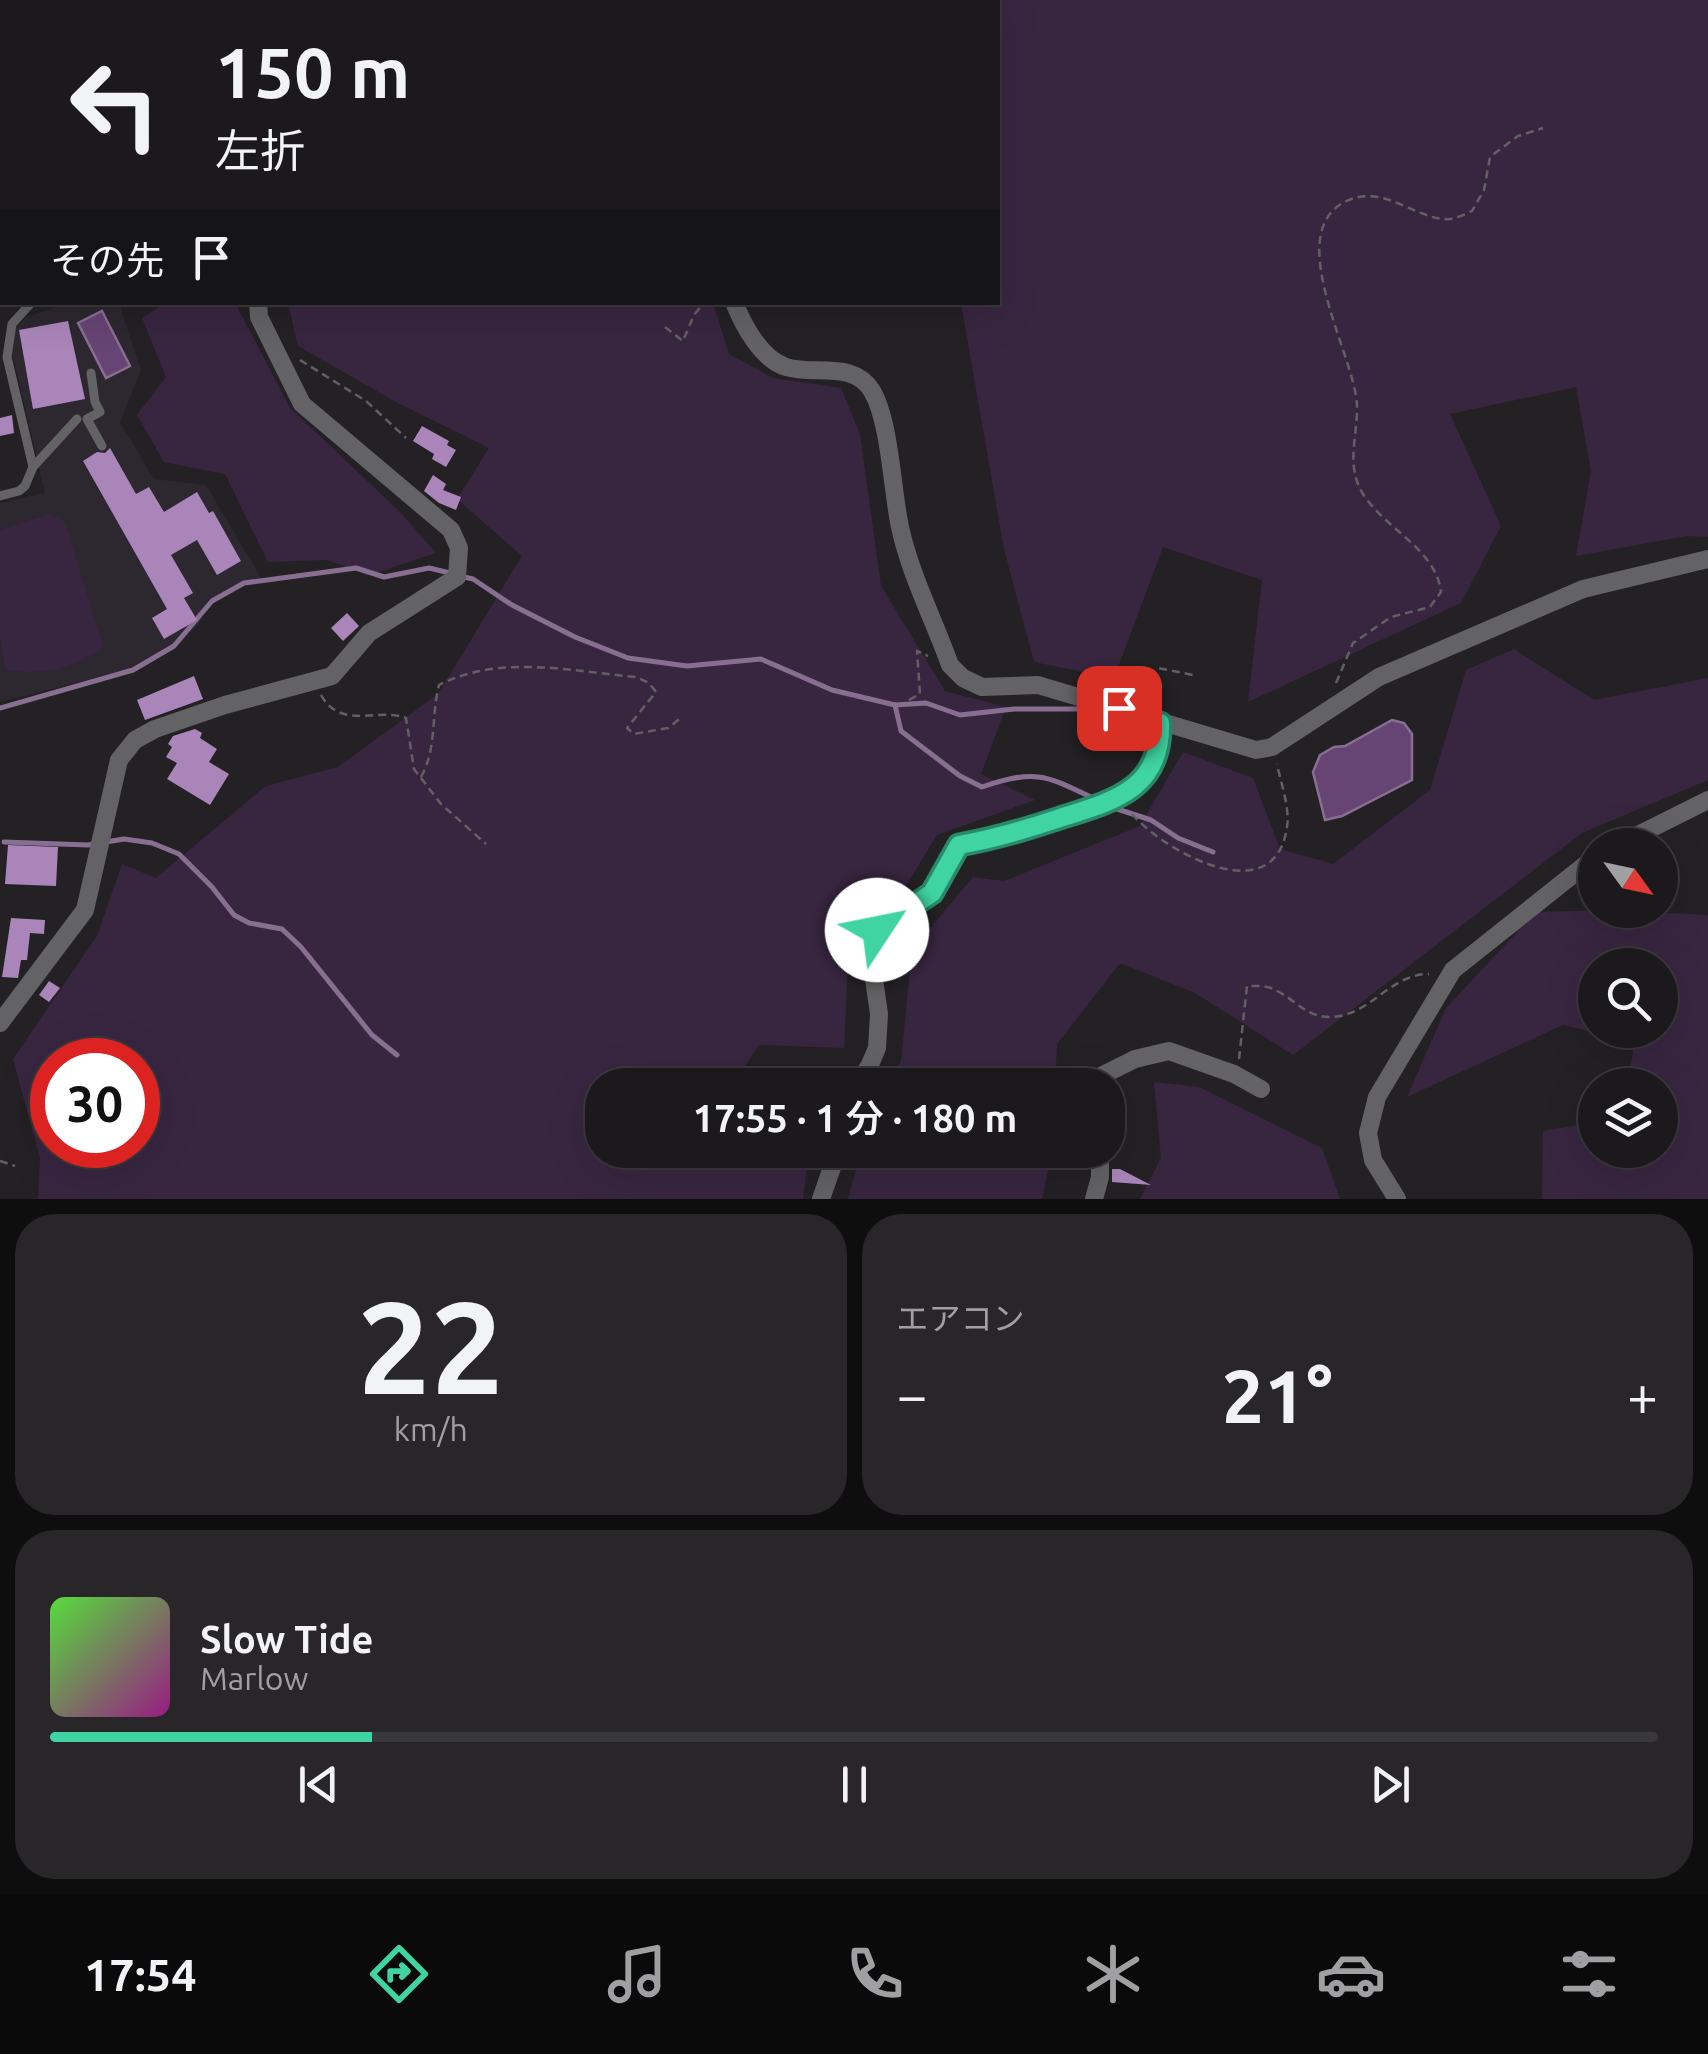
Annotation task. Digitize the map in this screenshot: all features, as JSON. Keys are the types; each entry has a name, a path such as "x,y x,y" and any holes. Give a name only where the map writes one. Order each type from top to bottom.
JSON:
{"street":[{"path":"0,1023 85,910 119,760 136,740 224,705 332,676 370,632 457,577 459,548 451,530 302,404 259,317 258,305"},
{"path":"735,305 743,324 764,352 785,367 854,374 871,389 880,413 900,531 950,665 963,678 982,687 1038,685 1256,750 1278,743 1379,677 1583,589 1708,560"},
{"path":"869,1068 877,1048 878,1014 869,944 877,930 932,893 959,845 1007,836 1120,799 1148,773 1157,758 1160,723"},
{"path":"1652,828 1708,800"},
{"path":"1397,1199 1373,1160 1368,1134 1376,1098 1450,974 1492,935 1578,870"},
{"path":"1114,1068 1153,1053 1170,1052 1236,1075 1261,1089"},
{"path":"821,1199 832,1168"},
{"path":"1094,1199 1100,1168"}],"lane":[{"path":"29,305 12,324 7,357 33,467"},
{"path":"91,373 100,412 88,420 102,446"},
{"path":"0,496 25,486 33,467 77,419"}],"path":[{"path":"1325,712 1353,643 1391,617 1430,607 1442,592 1439,574 1362,492 1352,458 1357,402 1326,295 1319,250 1325,220 1342,203 1368,196 1449,220 1472,212 1484,190 1490,157 1518,136 1543,128"},
{"path":"665,326 682,341 702,305"},
{"path":"279,359 302,360 366,401 406,438"},
{"path":"420,777 430,760 433,706 439,685 458,676 509,666 636,677 656,692 627,728 634,734 668,728 682,716"},
{"path":"1119,708 1144,678 1158,668 1194,674"},
{"path":"315,680 324,701 344,715 406,718 414,769 441,804 486,844"},
{"path":"1120,799 1147,832 1190,858 1236,870 1257,870 1275,858 1284,842 1288,822 1277,766 1278,743"},
{"path":"1236,1075 1247,986 1278,991 1315,1016 1332,1018 1356,1013 1413,974 1450,974"},
{"path":"0,1162 15,1166"}],"shaded area":[{"path":"1000,0 1708,0 1708,537 1686,536 1576,556 1591,471 1576,387 1450,414 1501,526 1461,603 1248,702 1262,580 1163,547 1114,678 1034,662 1004,549 961,305 1000,305"},
{"path":"65,305 120,305 141,370 120,422 154,479 206,485 261,578 207,601 199,624 149,664 0,702 0,503 45,493 12,352 16,328 26,317"},
{"path":"162,305 236,305 290,408 400,512 436,553 370,575 327,560 268,562 225,474 164,462 137,415 166,377 142,318"},
{"path":"288,305 714,305 729,354 773,378 841,388 860,434 881,586 945,691 1006,707 981,774 1035,800 937,835 905,887 849,939 844,1048 759,1045 743,1068 585,1068 585,1168 807,1168 803,1199 38,1199 40,1168 160,1168 160,1038 30,1038 30,1121 13,1059 97,936 122,864 156,878 266,786 338,767 438,694 522,556 457,499 489,448 396,402 298,346"},
{"path":"102,311 130,366 106,378 78,323"},
{"path":"49,514 65,522 103,646 82,660 58,668 6,670 0,639 0,530"},
{"path":"1514,649 1594,700 1708,678 1708,780 1594,828 1578,828 1578,836 1293,1055 1195,993 1120,963 1057,1044 1056,1068 898,1068 912,950 973,877 1004,881 1140,826 1183,752 1253,778 1280,849 1333,864 1430,790 1466,670"},
{"path":"1392,720 1404,723 1412,734 1412,780 1342,816 1325,820 1313,772 1320,755"},
{"path":"1578,911 1578,928 1678,928 1678,913 1708,915 1708,1199 1542,1199 1543,1131 1578,1125 1578,1168 1678,1168 1678,1068 1630,1068 1634,1048 1678,1048 1678,948 1578,948 1578,1029 1563,1025 1407,1097 1446,1008 1536,912"},
{"path":"1154,1082 1199,1087 1322,1148 1340,1199 1140,1199 1161,1158"},
{"path":"856,1168 1048,1168 1042,1199 848,1199"}],"building":[{"path":"68,321 85,399 33,409 19,330"},
{"path":"12,415 14,433 0,436 0,418"},
{"path":"422,426 449,441 447,445 456,450 446,467 413,441"},
{"path":"110,448 136,494 149,487 164,512 197,492 209,513 213,511 241,561 217,575 197,540 171,555 193,593 184,598 197,620 164,639 152,618 167,609 83,461"},
{"path":"433,475 446,484 443,490 461,497 456,510 424,491"},
{"path":"347,613 359,626 343,641 331,628"},
{"path":"194,676 203,699 145,720 137,700"},
{"path":"195,729 202,733 200,738 217,749 209,762 229,774 210,805 167,779 177,763 166,757 172,747 168,744 173,736"},
{"path":"8,845 58,847 56,886 5,884"},
{"path":"11,918 45,920 44,934 30,933 27,960 21,960 18,978 2,977"},
{"path":"49,981 60,988 49,1002 39,995"},
{"path":"1112,1169 1120,1169 1151,1185 1112,1182"}],"waterway":[{"path":"0,708 133,670 174,646 212,601 244,583 356,568 384,577 429,568 450,573"},
{"path":"460,576 473,579 512,605 575,637 628,658 687,666 761,659 832,690 895,705 926,703 960,715 1014,709 1091,709"},
{"path":"895,705 901,731 960,776 982,787 1016,778 1041,777 1097,800"},
{"path":"1111,807 1151,820 1178,838 1213,852"},
{"path":"4,842 88,845 124,839 152,843 179,854 234,915 249,923 282,929 372,1035 397,1055"}],"route":[{"path":"877,930 932,893 959,845 1007,836 1120,799 1148,773 1157,758 1160,723 1119,708"}]}
